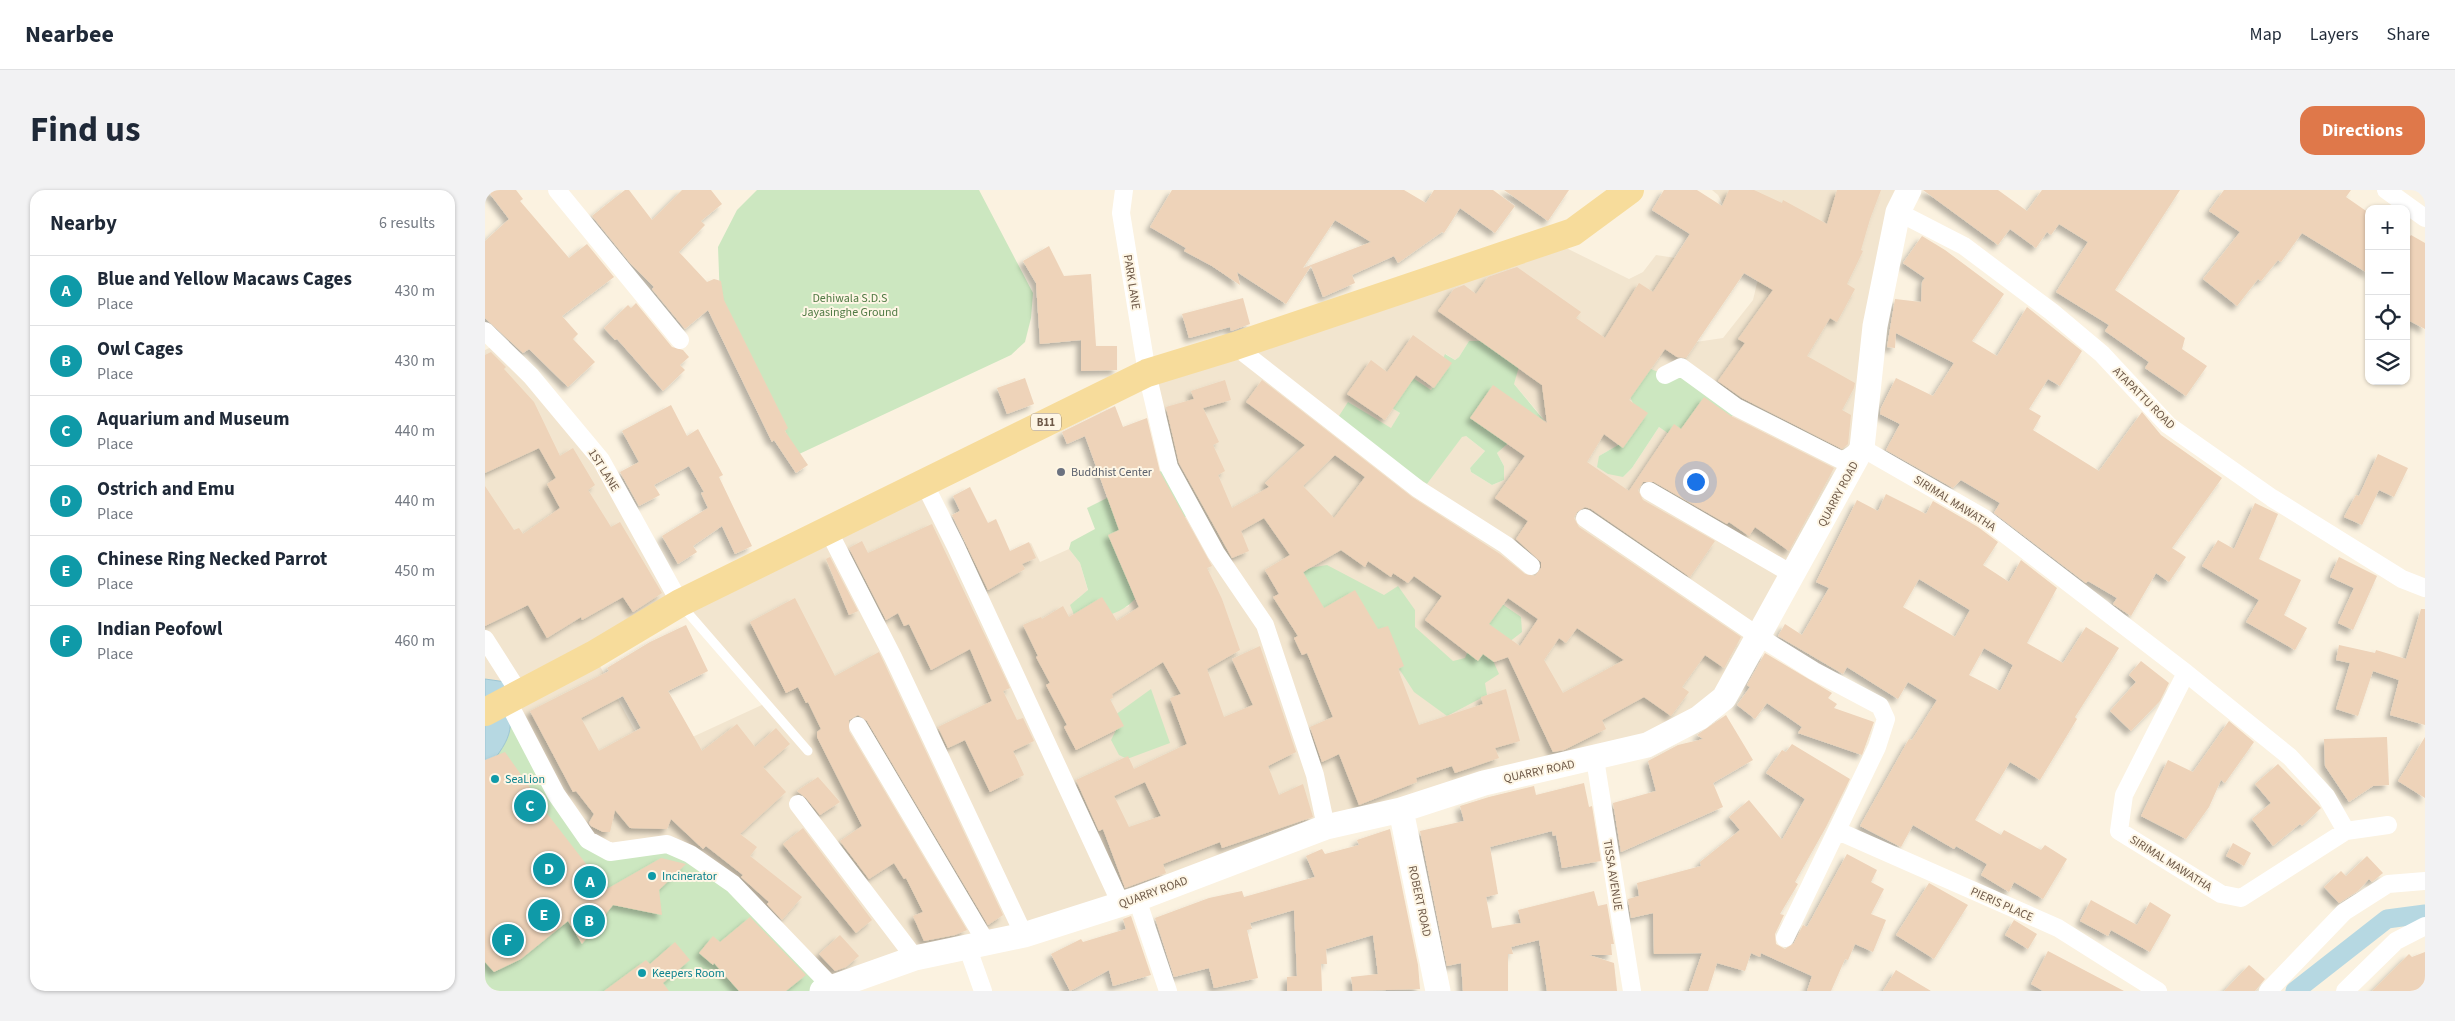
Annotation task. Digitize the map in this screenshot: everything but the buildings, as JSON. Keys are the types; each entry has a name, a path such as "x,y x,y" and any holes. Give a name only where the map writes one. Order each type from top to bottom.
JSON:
{"main road":[{"name":"B11","path":"504,702 593,655 679,603 1147,373 1235,346 1573,232 1630,190"}],"street":[{"path":"557,190 680,340"},
{"name":"PARK LANE","path":"1124,190 1121,213 1147,373 1171,472 1217,553 1265,625 1315,775 1326,827"},
{"name":"QUARRY ROAD","path":"826,989 915,958 1024,935 1129,901 1326,827 1401,810 1484,783 1595,759 1647,745 1699,718 1724,698 1792,574 1820,528 1862,448 1875,326 1898,212 1909,190"},
{"path":"2386,190 2425,218"},
{"name":"ATAPATTU ROAD","path":"1898,212 1964,246 2052,312 2101,354 2168,425 2272,498 2402,579 2425,588"},
{"name":"1ST LANE","path":"485,331 492,347 531,376 601,460 679,603"},
{"path":"1235,346 1418,489 1506,545 1531,566"},
{"path":"1665,375 1681,367 1736,408 1843,461 1862,448"},
{"name":"SIRIMAL MAWATHA","path":"1862,448 1984,518 2186,673 2290,757 2326,796 2346,831"},
{"path":"924,482 1129,901 1168,991"},
{"path":"1649,491 1792,574"},
{"path":"1585,518 1758,636 1814,671 1880,706 1886,719 1877,747 1785,938"},
{"path":"828,530 893,656 1024,935"},
{"path":"485,639 504,702 556,794 588,840 610,852 667,844 690,854 733,884 826,989"},
{"name":"SIRIMAL MAWATHA","path":"2186,673 2124,795 2119,831 2221,894 2241,898 2346,831 2388,825"},
{"path":"857,726 976,944 983,991"},
{"name":"TISSA AVENUE","path":"1595,759 1632,991"},
{"path":"798,804 915,958"},
{"name":"ROBERT ROAD","path":"1401,810 1438,991"},
{"name":"PIERIS PLACE","path":"1838,831 2058,928 2158,991"},
{"path":"2269,991 2344,912 2388,884 2425,881"},
{"path":"2345,991 2395,940 2425,926"}],"lane":[{"path":"679,603 808,751"}],"shaded area":[{"path":"1712,190 1909,190 1862,448 1699,718 831,986 610,852 485,712 485,350 498,344 570,423 680,603 924,483 956,547 994,529 1006,555 1031,543 1040,562 1069,549 1080,563 1088,591 1078,598 1094,619 1129,606 1116,548 1171,472 1147,373 1550,240 1629,279 1643,272 1656,255 1676,258 1696,342 1723,338 1753,300 1758,279 1711,222 1723,204 1718,195","holes":["1492,335 1514,384 1547,423 1530,424 1497,453 1504,466 1504,480 1492,485 1471,472 1470,468 1485,451 1466,436 1462,436 1427,484 1348,402 1391,429 1400,413 1388,405 1407,374 1431,390 1448,364 1446,354 1455,360 1469,341 1480,341","1634,405 1692,449 1659,427 1632,468 1623,477 1599,456 1627,440","680,604 766,703 649,757 594,655"]}],"green space":[{"name":"Dehiwala S.D.S Jayasinghe Ground","path":"757,190 979,190 1033,293 1031,318 1025,342 1011,355 797,455 720,300 718,247 737,210"},
{"path":"1493,335 1520,363 1514,384 1547,424 1530,424 1497,453 1504,466 1504,480 1492,485 1471,472 1470,468 1485,451 1466,436 1462,437 1427,484 1335,422 1348,402 1391,428 1400,413 1387,405 1407,374 1431,390 1448,364 1442,360 1445,354 1455,360 1469,341 1480,341"},
{"path":"1644,366 1665,375 1681,367 1736,407 1719,446 1692,450 1659,427 1632,468 1623,477 1608,474 1597,467 1599,456 1627,440 1634,405 1624,385"},
{"path":"1169,467 1194,513 1116,547 1135,599 1129,605 1107,616 1075,617 1070,605 1088,590 1080,563 1069,549 1071,542 1095,529 1087,508"},
{"path":"1327,565 1384,595 1398,586 1415,610 1415,627 1453,661 1465,658 1478,628 1486,593 1521,617 1522,632 1491,656 1499,674 1485,683 1487,695 1447,716 1414,692 1376,633 1341,645 1296,579 1309,568"},
{"path":"1151,689 1170,743 1127,759 1119,755 1111,740 1118,726 1115,715"},
{"path":"507,700 588,840 629,849 690,854 831,986 822,991 485,991 485,712"}],"water":[{"path":"485,679 506,682 510,711 510,730 503,747 485,771"}],"waterway":[{"path":"2295,991 2387,919 2425,914"}],"place":[{"name":"Buddhist Center","path":"1061,472"},
{"name":"SeaLion","path":"495,779"},
{"name":"Aquarium and Museum","path":"530,806"},
{"name":"Ostrich and Emu","path":"549,869"},
{"name":"Incinerator","path":"652,876"},
{"name":"Blue and Yellow Macaws Cages","path":"590,882"},
{"name":"Chinese Ring Necked Parrot","path":"544,915"},
{"name":"Owl Cages","path":"589,921"},
{"name":"Indian Peofowl","path":"508,940"},
{"name":"Keepers Room","path":"642,973"}]}
